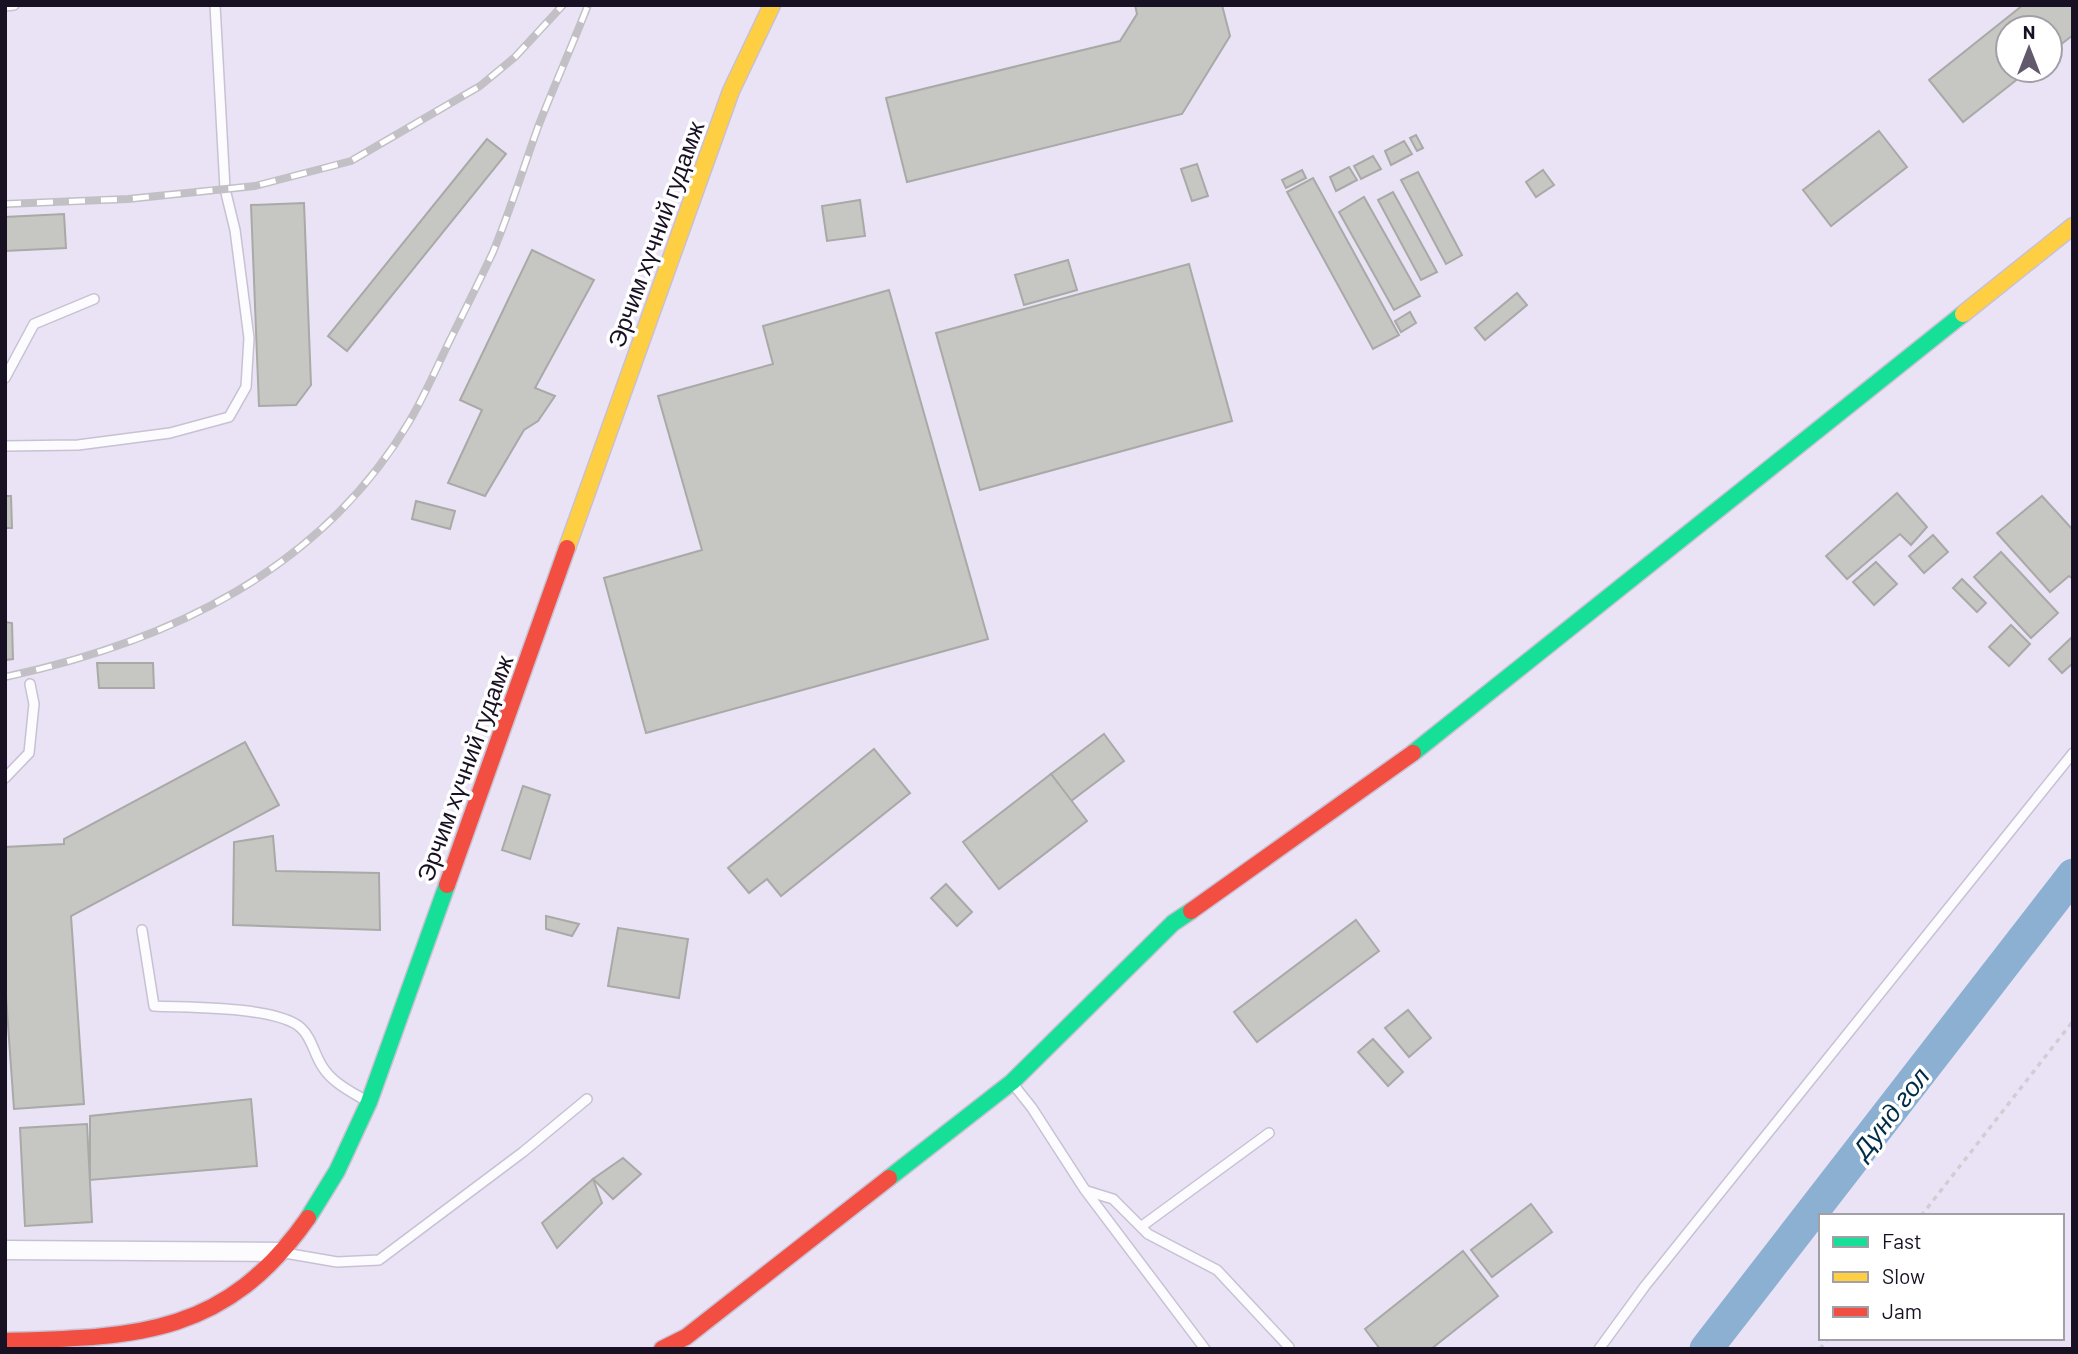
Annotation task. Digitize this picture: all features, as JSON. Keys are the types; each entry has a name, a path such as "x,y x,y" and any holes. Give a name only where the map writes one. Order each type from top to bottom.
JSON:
{"street":[{"name":"Эрчим хүчний гудамж","path":"5,1341 99,1337 173,1325 219,1306 244,1289 280,1252 313,1212 327,1190 349,1149 369,1102 731,91 772,5"},
{"path":"662,1349 687,1337 1012,1082 1173,923 1394,768 2073,226"},
{"path":"5,1250 280,1252"}],"lane":[{"path":"5,6 14,5"},
{"path":"5,446 78,444 170,433 229,417 246,387 249,338 235,230 225,189 215,5"},
{"path":"5,378 34,324 93,299"},
{"path":"5,778 29,752 34,704 30,684"},
{"path":"1599,1349 1645,1286 2073,753"},
{"path":"142,930 154,1006 243,1011 285,1018 306,1033 327,1073 342,1086 369,1102"},
{"path":"1012,1082 1086,1190 1205,1349"},
{"path":"280,1252 337,1262 379,1260 523,1152 587,1099"},
{"path":"1142,1226 1269,1133"},
{"path":"1086,1190 1113,1199 1148,1234 1217,1270 1289,1347"}],"path":[{"path":"1923,1214 2073,1021"}],"building":[{"path":"1135,5 1222,5 1230,36 1182,114 907,182 886,98 1120,41 1137,14"},
{"path":"2023,5 2073,5 2073,35 2064,42 2064,14 2012,14"},
{"path":"1994,28 1994,84 2011,84 1963,122 1929,80"},
{"path":"1879,131 1907,167 1831,226 1803,190"},
{"path":"1416,135 1423,148 1417,151 1410,138"},
{"path":"487,139 506,154 347,351 328,336"},
{"path":"1404,141 1412,154 1391,165 1385,151"},
{"path":"1373,156 1381,169 1361,179 1354,166"},
{"path":"1197,164 1208,196 1192,201 1181,169"},
{"path":"1349,167 1357,180 1336,191 1330,177"},
{"path":"1302,170 1306,178 1286,188 1282,180"},
{"path":"1543,170 1554,185 1536,197 1526,182"},
{"path":"1418,172 1462,255 1446,264 1401,180"},
{"path":"1313,178 1399,335 1373,349 1287,192"},
{"path":"1393,192 1437,272 1421,280 1378,200"},
{"path":"1364,197 1420,296 1394,310 1339,212"},
{"path":"860,200 865,236 827,241 822,206"},
{"path":"304,203 311,385 296,405 259,406 251,205"},
{"path":"64,214 66,248 5,251 5,217"},
{"path":"532,250 594,280 535,388 555,396 538,421 524,430 485,496 448,483 482,410 460,400"},
{"path":"1068,260 1077,290 1024,305 1015,275"},
{"path":"1189,264 1232,421 980,490 936,333"},
{"path":"889,290 988,639 646,733 604,578 702,550 658,396 773,364 763,326"},
{"path":"1517,293 1527,305 1485,340 1475,328"},
{"path":"1410,312 1416,323 1401,332 1395,321"},
{"path":"1897,493 1927,527 1911,545 1900,534 1847,579 1826,556"},
{"path":"5,496 11,496 12,528 5,528"},
{"path":"2042,496 2073,530 2073,579 2069,576 2050,592 1997,533"},
{"path":"416,501 455,511 450,529 412,519"},
{"path":"1933,535 1948,552 1924,573 1909,556"},
{"path":"2001,552 2058,613 2031,638 1974,577"},
{"path":"1876,562 1897,584 1874,605 1853,582"},
{"path":"1962,579 1986,603 1977,612 1953,588"},
{"path":"5,622 12,623 13,659 5,660"},
{"path":"2011,625 2030,644 2009,666 1989,647"},
{"path":"2073,636 2073,663 2062,673 2049,659"},
{"path":"97,663 153,663 154,688 99,688"},
{"path":"1104,734 1124,761 1071,801 1051,774"},
{"path":"245,742 279,805 71,916 84,1104 14,1109 5,983 5,847 64,844 64,839"},
{"path":"874,749 910,793 781,896 767,879 749,893 728,868"},
{"path":"1051,774 1087,821 999,889 963,842"},
{"path":"523,786 550,795 530,859 502,850"},
{"path":"273,836 276,871 379,873 380,930 233,925 234,842"},
{"path":"946,884 972,912 957,926 931,898"},
{"path":"546,916 579,924 572,936 546,929"},
{"path":"1356,920 1379,951 1257,1042 1234,1012"},
{"path":"618,928 688,939 679,998 608,986"},
{"path":"1408,1010 1431,1038 1409,1057 1385,1028"},
{"path":"1373,1039 1403,1072 1388,1086 1358,1052"},
{"path":"251,1099 257,1166 90,1180 90,1116"},
{"path":"87,1124 92,1222 25,1226 20,1128"},
{"path":"623,1158 641,1174 613,1199 593,1179"},
{"path":"593,1179 602,1203 557,1248 542,1223"},
{"path":"1531,1204 1552,1232 1492,1277 1471,1250"},
{"path":"1463,1251 1498,1296 1431,1349 1380,1349 1365,1329"}],"waterway":[{"name":"Дунд гол","path":"1706,1349 2073,875"}],"railway":[{"path":"5,204 128,199 255,186 351,161 480,86 515,57 563,5"},
{"path":"5,677 66,662 124,643 181,620 235,592 285,559 331,520 373,474 409,422 493,252 538,127 588,5"}],"traffic: fast":[{"path":"1413,753 1963,314"},
{"path":"308,1218 337,1171 369,1102 447,885"},
{"path":"889,1178 1012,1082 1173,923 1191,911"}],"traffic: slow":[{"path":"567,548 731,91 772,5"},
{"path":"1963,314 2073,226"}],"traffic: jam":[{"path":"447,885 567,548"},
{"path":"1191,911 1413,753"},
{"path":"662,1349 686,1337 889,1178"},
{"path":"5,1341 96,1337 137,1331 175,1322 210,1308 244,1286 277,1257 308,1218"}]}
